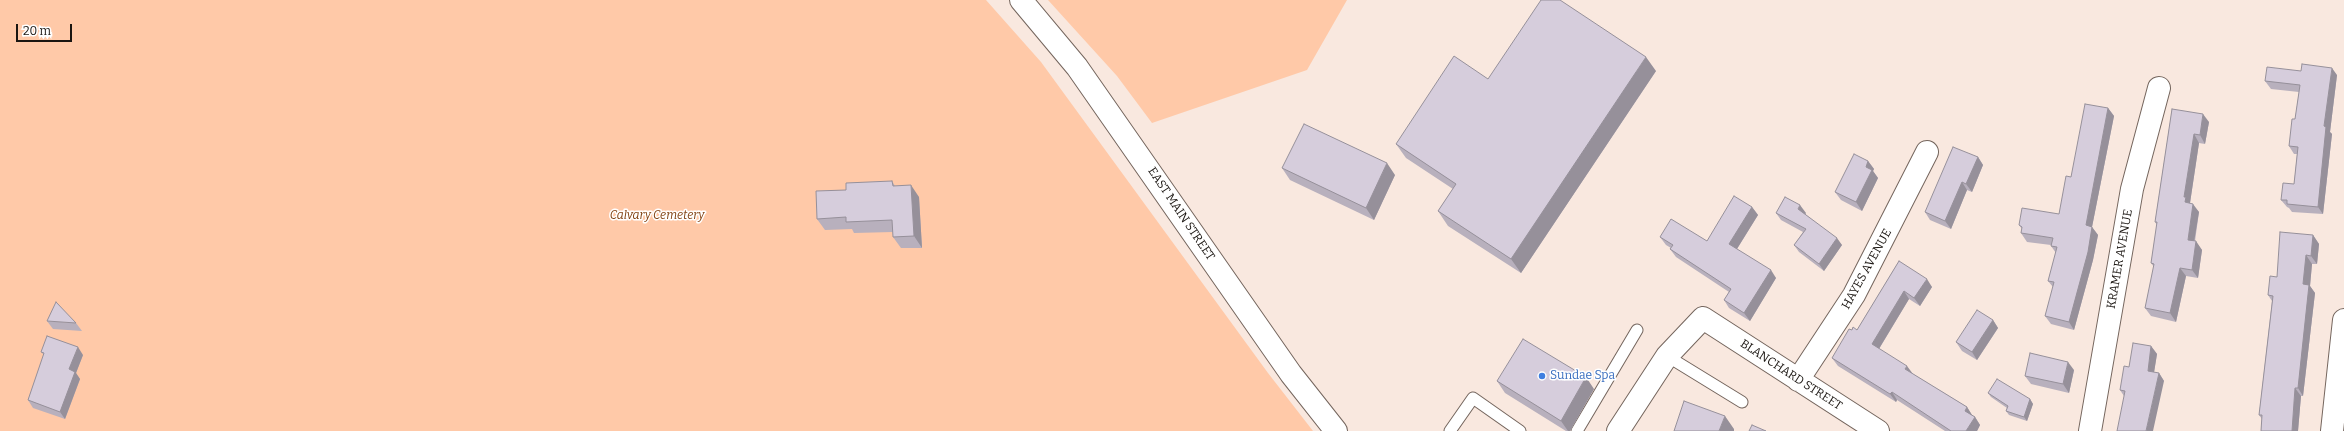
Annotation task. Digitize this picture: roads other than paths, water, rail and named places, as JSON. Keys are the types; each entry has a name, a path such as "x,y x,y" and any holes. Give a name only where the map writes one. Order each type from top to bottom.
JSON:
{"street":[{"name":"EAST MAIN STREET","path":"1021,0 1078,66 1291,374 1336,431"},
{"name":"KRAMER AVENUE","path":"2090,431 2132,189 2159,88"},
{"name":"HAYES AVENUE","path":"1798,380 1854,295 1927,152"},
{"name":"BLANCHARD STREET","path":"1667,356 1704,318 1878,431"},
{"path":"2332,431 2344,320"},
{"path":"1618,431 1667,356"}],"lane":[{"path":"1576,431 1637,330"},
{"path":"1667,356 1742,402"},
{"path":"1450,431 1473,398 1520,431"}],"place":[{"name":"Sundae Spa","path":"1542,376"}],"park label":[{"name":"Calvary Cemetery","path":"657,216"}]}
